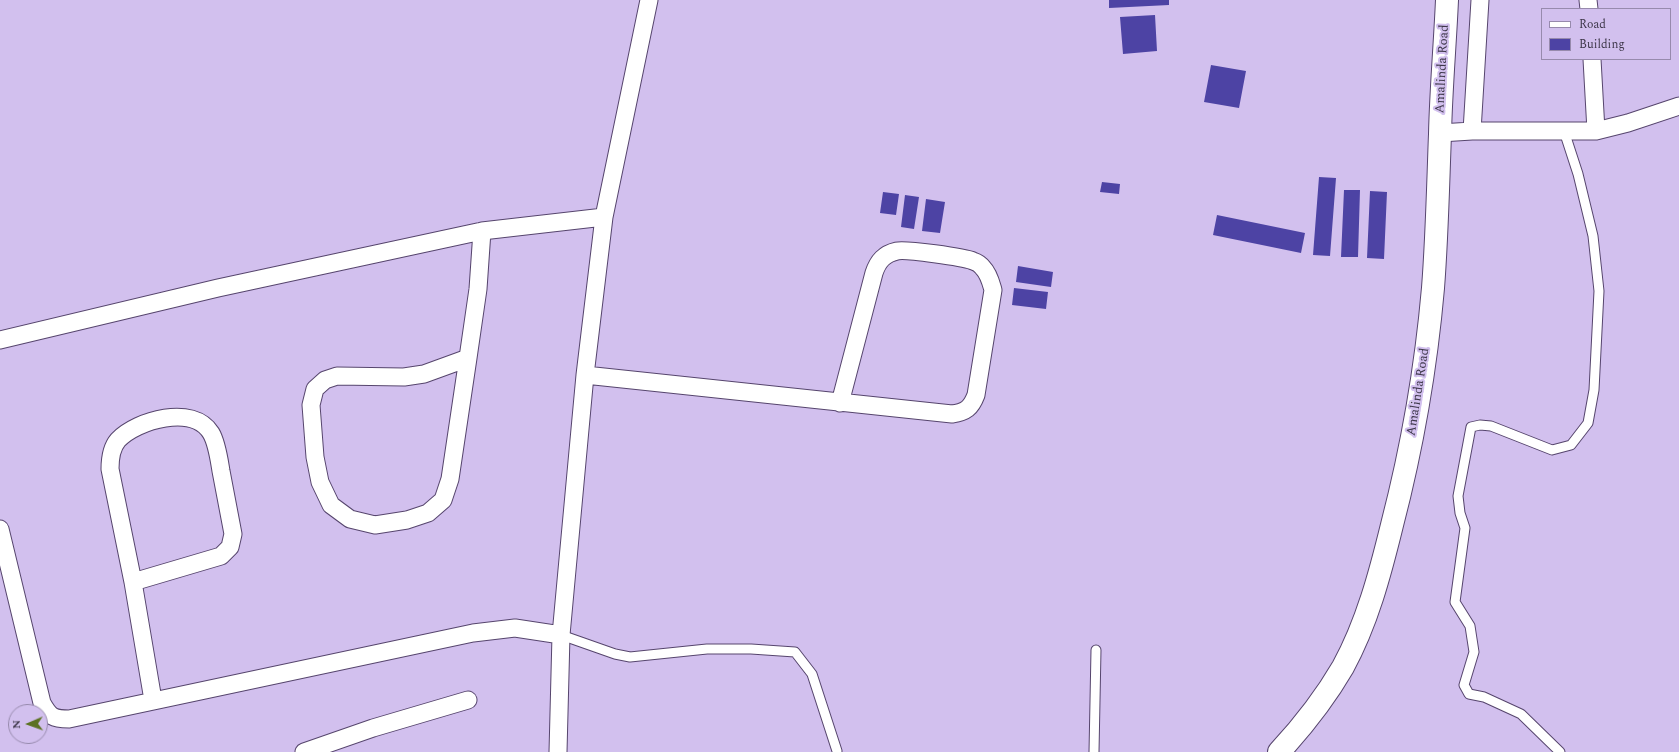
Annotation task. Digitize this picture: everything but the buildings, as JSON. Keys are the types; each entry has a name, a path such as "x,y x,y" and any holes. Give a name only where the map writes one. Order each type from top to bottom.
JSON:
{"street":[{"path":"558,752 561,635 585,375 604,217 649,0"},
{"name":"Amalinda Road","path":"1279,752 1303,727 1343,666 1360,630 1375,590 1401,489 1415,418 1425,354 1432,289 1438,217 1440,133 1447,0"},
{"path":"1472,131 1480,0"},
{"path":"1592,60 1596,131"},
{"path":"1440,133 1472,131 1596,131 1679,106"},
{"path":"0,340 218,288 482,231 604,217"},
{"path":"468,358 424,374 404,377 337,376 325,380 315,389 311,405 315,457 320,482 331,505 350,519 375,525 407,520 428,514 443,500 450,479 468,358 478,289 482,231"},
{"path":"585,375 840,403 952,414 962,413 972,405 976,395 993,290 990,279 983,268 973,261 956,256 898,250 886,255 878,262 874,272 840,403"},
{"path":"133,582 221,556 230,547 233,534 217,451 211,433 204,425 193,419 181,417 158,419 130,431 117,441 111,454 110,469 133,582 153,700"},
{"path":"0,529 42,703 48,712 56,719 69,719 474,633 515,628 561,635"},
{"path":"304,752 373,728 468,700"}],"lane":[{"path":"1560,752 1521,714 1484,697 1469,694 1464,685 1474,652 1470,626 1455,602 1465,528 1460,513 1458,496 1472,427 1480,425 1491,426 1552,450 1571,445 1588,423 1594,390 1599,291 1593,236 1578,174 1564,131"},
{"path":"561,635 615,654 630,657 707,649 751,649 795,652 812,674 837,751"},
{"path":"1094,752 1096,650"}]}
